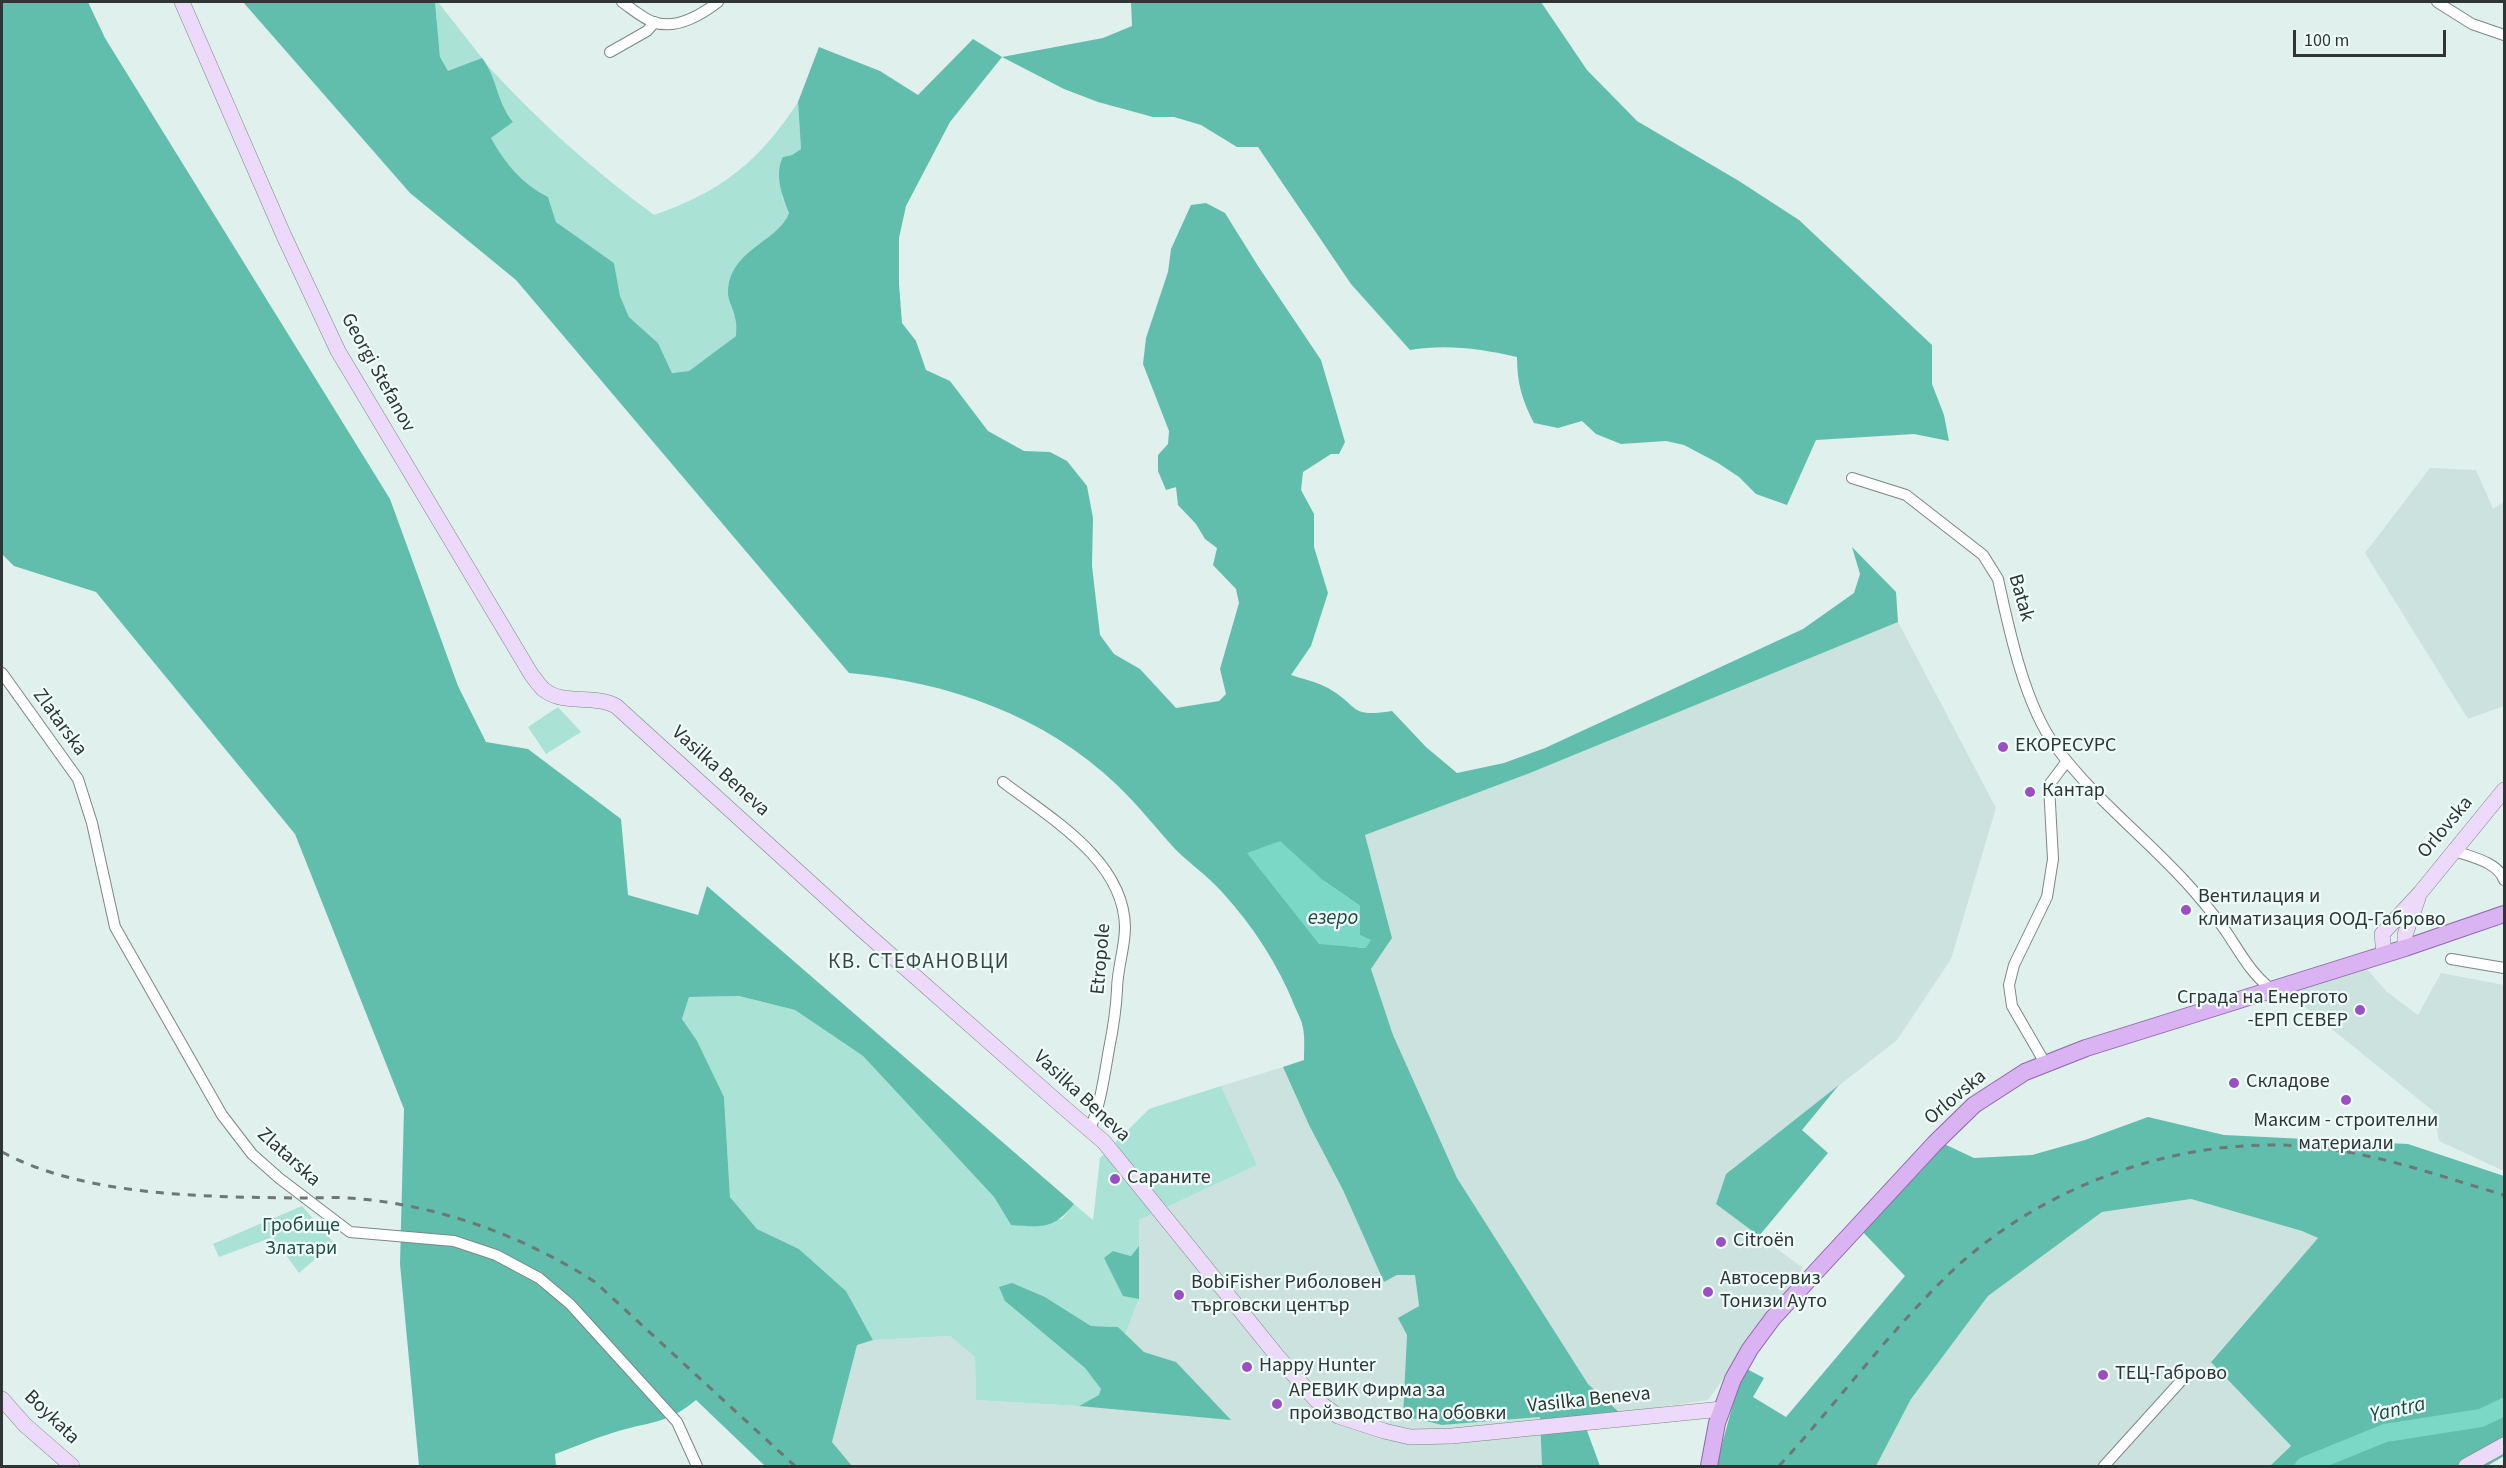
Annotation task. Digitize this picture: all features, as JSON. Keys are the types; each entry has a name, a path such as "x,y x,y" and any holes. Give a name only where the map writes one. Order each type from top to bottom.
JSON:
{"main road":[{"path":"2405,948 2502,915"},
{"name":"Orlovska","path":"1709,1467 1717,1424 1741,1363 1773,1318 1919,1159 1974,1105 2006,1083 2045,1063 2405,948"}],"street":[{"name":"Georgi Stefanov","path":"182,2 284,236 338,351 531,674 544,689 555,696 606,701"},
{"path":"622,2 656,22 669,24 694,17 718,2"},
{"path":"2437,2 2472,24 2505,35"},
{"path":"610,52 647,31 656,22"},
{"name":"Batak","path":"1852,478 1905,495 1983,555 1998,579 2016,649 2041,722 2055,746 2182,878 2219,922 2248,967 2271,989"},
{"name":"Zlatarska","path":"2,673 78,779 92,824 115,927 222,1115 252,1154 279,1178 350,1232 454,1241 496,1255 539,1278 570,1304 677,1422 696,1467"},
{"name":"Vasilka Beneva","path":"606,701 616,706 859,927 1090,1129 1118,1159 1302,1387 1327,1410 1338,1416 1410,1437 1435,1437 1722,1409"},
{"path":"2045,1063 2012,1006 2009,985 2014,965 2047,897 2053,859 2049,784 2067,761"},
{"name":"Etropole","path":"1003,782 1075,837 1099,862 1121,905 1125,935 1117,987 1115,1027 1098,1109 1090,1129"},
{"name":"Orlovska","path":"2384,954 2382,934 2505,790"},
{"path":"2455,851 2495,868 2505,880"},
{"name":"Orlovska","path":"2405,948 2405,934 2420,892"},
{"path":"2451,959 2505,968"},
{"path":"2104,1467 2180,1382"},
{"name":"Boykata","path":"2,1399 26,1425 72,1467"},
{"path":"2466,1467 2505,1445"}],"shaded area":[{"path":"2,2 88,2 105,38 390,499 458,686 486,742 528,749 621,819 628,895 698,915 707,886 1074,1204 1053,1223 1039,1226 1011,1225 994,1197 863,1056 795,1010 739,996 689,997 682,1019 697,1041 724,1097 730,1197 757,1229 799,1249 846,1291 873,1340 857,1345 832,1442 852,1466 765,1466 696,1400 669,1417 614,1432 555,1454 556,1466 419,1466 400,1264 404,1109 295,834 96,592 14,566 2,554"},
{"path":"243,2 435,2 440,57 448,71 482,58 491,73 503,106 513,122 491,138 522,179 548,197 556,222 614,263 620,296 629,317 658,343 672,373 689,371 736,336 736,320 728,294 731,277 745,256 775,232 789,213 780,185 780,164 783,157 792,155 801,149 798,102 819,47 880,71 918,95 973,39 1002,57 950,122 906,206 899,238 902,323 916,341 926,370 950,381 988,431 1024,451 1050,452 1067,461 1087,486 1093,518 1092,566 1100,635 1114,654 1140,669 1176,708 1219,701 1226,694 1220,669 1239,603 1236,589 1213,565 1217,548 1205,539 1196,524 1178,505 1176,487 1166,490 1158,471 1158,455 1168,444 1169,431 1143,364 1146,338 1168,272 1171,249 1191,205 1206,203 1225,213 1321,360 1345,442 1339,454 1331,454 1303,472 1301,490 1314,514 1314,547 1328,593 1311,646 1291,675 1328,688 1361,712 1392,711 1426,747 1457,773 1504,763 1545,748 1803,629 1854,593 1860,574 1852,547 1896,592 1898,622 1530,773 1365,835 1392,938 1371,969 1393,1035 1457,1178 1588,1384 1620,1413 1586,1428 1600,1466 1542,1466 1540,1417 1442,1425 1403,1416 1407,1335 1398,1318 1419,1306 1415,1275 1397,1275 1384,1282 1343,1190 1309,1125 1283,1067 1304,1060 1304,1032 1300,1018 1264,946 1217,886 1175,849 1117,785 1089,760 1058,739 993,706 958,694 922,684 849,673 516,280 410,193","holes":["1324,881 1360,906 1360,935 1366,948 1319,943"]},
{"path":"1131,2 1541,2 1587,70 1637,121 1739,181 1799,220 1932,345 1932,384 1944,415 1949,441 1914,434 1816,440 1787,505 1756,494 1739,477 1684,445 1666,441 1621,444 1596,434 1582,421 1558,428 1534,423 1521,391 1517,357 1464,348 1437,347 1410,350 1351,284 1258,147 1237,147 1201,125 1174,117 1153,117 1098,102 1064,89 1002,57 1103,38 1132,26"},
{"path":"2430,468 2476,470 2493,509 2504,502 2504,706 2468,719 2365,553"},
{"path":"1898,622 1996,808 1951,959 1897,1040 1726,1174 1716,1204 1803,1268 1708,1400 1620,1413 1588,1384 1457,1178 1393,1035 1371,969 1392,938 1365,835 1530,773"},
{"path":"2366,968 2387,992 2418,1015 2441,973 2504,985 2504,1171 2439,1141 2433,1111 2290,995 2301,988"},
{"path":"1283,1067 1309,1125 1343,1190 1384,1282 1397,1275 1415,1274 1419,1306 1399,1318 1407,1335 1403,1416 1442,1425 1541,1417 1542,1466 852,1466 832,1442 857,1344 873,1340 950,1336 975,1357 976,1400 1097,1407 1176,1362 1144,1352 1125,1334 1139,1299 1139,1220 1257,1165 1221,1086"},
{"path":"1839,1085 1802,1130 1828,1153 1759,1236 1716,1204 1726,1174"},
{"path":"2148,1117 2224,1135 2408,1144 2504,1176 2504,1456 2487,1466 2270,1466 2291,1446 2211,1362 2318,1238 2302,1231 2191,1199 2102,1212 1988,1296 1911,1399 1876,1466 1711,1466 1721,1448 1743,1367 1764,1378 1753,1397 1786,1417 1905,1276 1861,1230 1940,1142 1974,1158 2032,1155 2085,1140"},
{"name":"ТЕЦ-Габрово","path":"2191,1199 2302,1231 2318,1238 2211,1361 2291,1447 2270,1466 1876,1466 1911,1399 1988,1296 2102,1212"},
{"path":"1139,1246 1139,1299 1123,1296 1104,1258 1113,1251 1131,1256"},
{"path":"1012,1283 1045,1297 1091,1326 1118,1327 1144,1352 1176,1362 1231,1420 1079,1406 1099,1395 1101,1389 1085,1368 1005,1301 999,1287"}],"green space":[{"path":"435,2 438,2 482,58 448,72 440,57"},
{"path":"487,65 567,144 654,215 699,196 737,172 769,141 798,102 801,149 792,155 783,157 782,197 789,213 775,232 745,256 731,277 728,294 736,320 736,336 689,371 672,373 658,343 629,317 620,297 614,263 556,222 548,197 522,179 491,138 513,122 503,109"},
{"path":"558,707 581,732 546,754 528,727"},
{"path":"739,996 795,1010 863,1056 994,1197 1011,1225 1062,1219 1074,1204 1093,1220 1100,1158 1149,1109 1221,1086 1257,1165 1139,1220 1139,1246 1131,1256 1113,1251 1123,1295 1139,1299 1125,1334 1118,1327 1091,1326 1045,1297 1005,1301 1085,1368 1101,1389 1100,1395 1079,1406 976,1400 975,1357 950,1336 873,1340 846,1291 799,1249 757,1229 730,1197 724,1097 682,1019 689,997"},
{"name":"Гробище Златари","path":"302,1206 334,1243 299,1273 273,1237 219,1257 213,1244"}],"water":[{"name":"езеро","path":"1280,841 1324,881 1360,906 1360,935 1371,940 1366,948 1319,944 1247,853"}],"waterway":[{"name":"Yantra","path":"2304,1466 2385,1433 2481,1418 2504,1407"}],"railway":[{"path":"1779,1466 1905,1320 1950,1273 1986,1242 2026,1215 2068,1192 2113,1174 2159,1159 2207,1150 2254,1145 2302,1146 2379,1159 2504,1195"},
{"path":"2,1152 35,1167 109,1186 189,1195 382,1201 446,1215 508,1236 567,1265 595,1282 795,1466"}],"place":[{"name":"ЕКОРЕСУРС","path":"2003,747"},
{"name":"Кантар","path":"2030,792"},
{"name":"Вентилация и климатизация ООД-Габрово","path":"2186,910"},
{"name":"Сграда на Енергото -ЕРП СЕВЕР","path":"2360,1010"},
{"name":"Складове","path":"2234,1083"},
{"name":"Максим - строителни материали","path":"2346,1100"},
{"name":"Сараните","path":"1115,1179"},
{"name":"Citroën","path":"1721,1242"},
{"name":"Автосервиз Тонизи Ауто","path":"1708,1292"},
{"name":"BobiFisher Риболовен търговски център","path":"1179,1295"},
{"name":"Happy Hunter","path":"1247,1367"},
{"name":"ТЕЦ-Габрово","path":"2103,1375"},
{"name":"АРЕВИК Фирма за пройзводство на обовки","path":"1277,1404"}],"district":[{"name":"КВ. СТЕФАНОВЦИ","path":"919,963"}]}
